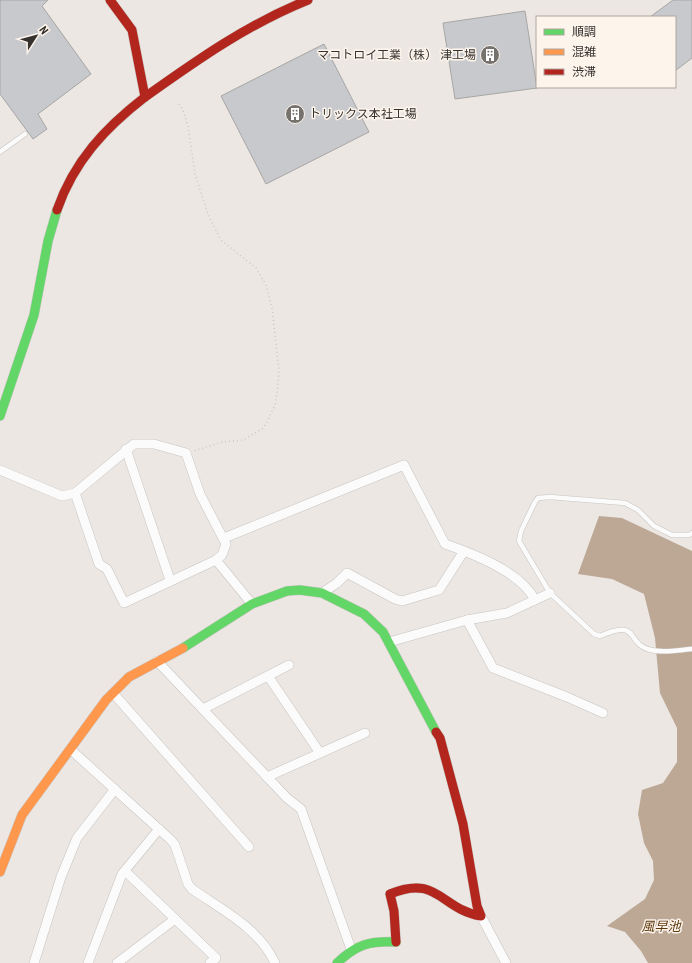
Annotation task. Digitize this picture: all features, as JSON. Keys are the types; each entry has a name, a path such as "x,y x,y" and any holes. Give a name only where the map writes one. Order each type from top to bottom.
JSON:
{"street":[{"path":"110,0 132,30 145,97"},
{"path":"0,416 6,387 34,316 49,240 57,210 67,184 90,145 112,122 145,97 236,34 262,19 308,0"},
{"path":"0,470 62,496 75,494 126,449 134,444 154,444 186,453 200,494 224,538 226,544 222,555 216,560 170,580 124,603 107,569 98,564 75,494"},
{"path":"126,449 170,580"},
{"path":"224,538 404,466 445,544 493,563 525,586 535,600"},
{"path":"322,593 337,583 347,573 395,599 402,601 430,593 439,590 464,551"},
{"path":"216,560 252,604"},
{"path":"0,872 22,815 40,788 113,693 135,672 179,650 252,604 287,591 300,590 322,593 364,614 383,632 429,721 440,738 463,824 477,906 506,963"},
{"path":"389,642 467,620 506,613 550,593"},
{"path":"467,620 493,668 603,713"},
{"path":"157,661 267,777 301,809 351,949"},
{"path":"203,710 289,665"},
{"path":"268,676 320,753"},
{"path":"113,693 249,847"},
{"path":"267,777 365,733"},
{"path":"70,749 175,845 184,876 192,890 254,932 262,941 275,963"},
{"path":"34,963 60,877 77,838 115,790"},
{"path":"88,963 125,871 159,829"},
{"path":"125,871 216,958 210,963"},
{"path":"337,963 351,949 368,942 397,942 394,911 390,894 403,888 428,888 464,912 481,916"},
{"path":"117,963 175,919"}],"lane":[{"path":"0,152 25,134"},
{"path":"692,533 689,535 672,535 654,526 638,510 625,503 550,497 538,498 521,531 519,541 550,593 594,634 600,636 620,628 627,630 643,647 652,650 692,650"}],"path":[{"path":"179,104 183,110 188,126 194,174 209,217 222,240 256,268 266,285 272,308 279,371 278,394 275,405 262,429 243,440 222,442 186,453"}],"water":[{"name":"風早池","path":"599,516 622,518 692,551 692,963 648,963 641,951 625,932 607,926 645,899 654,880 653,861 644,843 638,814 642,790 663,783 677,762 677,728 660,693 655,638 644,594 612,579 578,574"}],"building":[{"path":"0,0 48,0 42,6 91,74 38,114 47,129 33,139 0,94"},
{"path":"673,0 692,0 692,58 676,70 676,16 651,16"},
{"name":"マコトロイ工業（株） 津工場","path":"525,11 537,88 455,99 443,23"},
{"name":"トリックス本社工場","path":"324,44 369,132 266,184 221,96"}],"traffic: fast":[{"path":"0,416 34,315 48,241 57,210"},
{"path":"183,648 252,604 287,591 300,590 322,593 364,614 383,632 436,732"},
{"path":"337,963 351,952 364,945 378,942 396,942"}],"traffic: slow":[{"path":"0,872 22,815 106,700 129,677 183,648"}],"traffic: jam":[{"path":"57,210 72,176 92,147 104,133 145,97 132,30 110,0"},
{"path":"145,97 204,56 244,31 308,0"},
{"path":"396,942 394,911 390,894 406,889 419,888 429,890 456,907 481,916 477,906 463,824 440,738 436,732"}],"place":[{"name":"マコトロイ工業（株） 津工場","path":"490,55"},
{"name":"トリックス本社工場","path":"295,114"}]}
